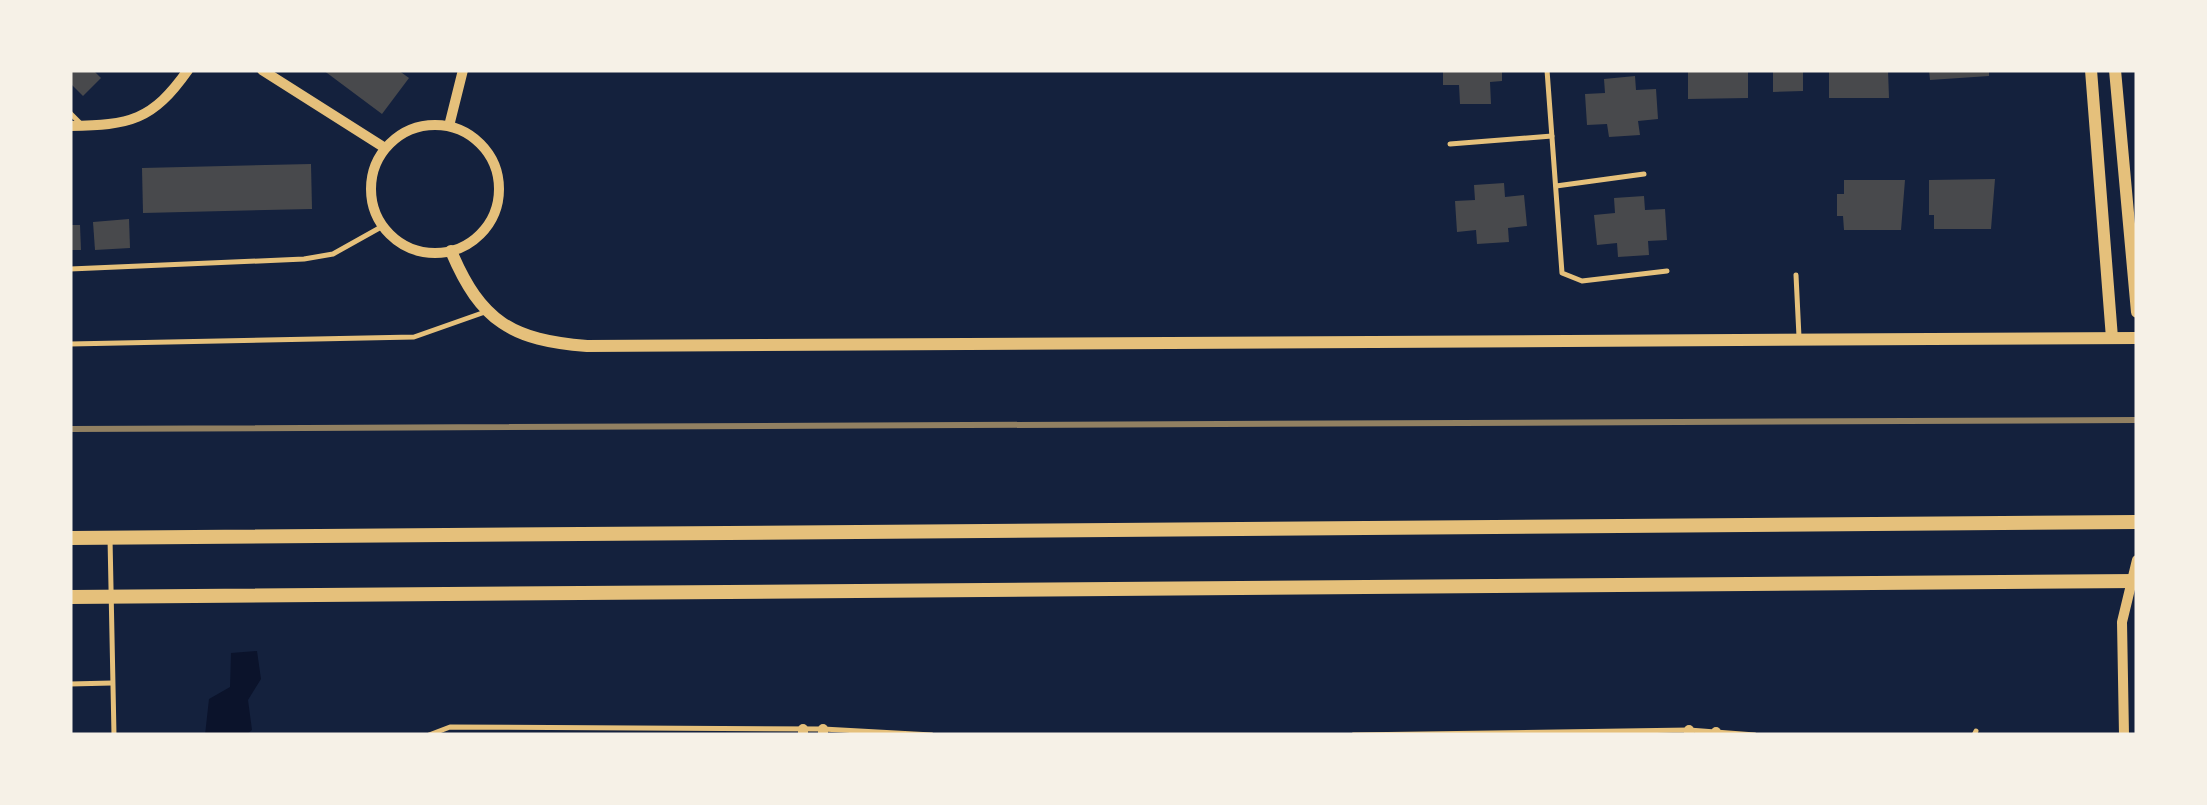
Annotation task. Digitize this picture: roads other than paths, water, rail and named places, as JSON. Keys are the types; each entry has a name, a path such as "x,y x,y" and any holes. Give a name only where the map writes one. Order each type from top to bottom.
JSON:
{"main road":[{"path":"70,538 2137,522"},
{"path":"70,597 2136,582"}],"street":[{"path":"70,126 125,125 157,109 188,70"},
{"path":"262,70 385,148"},
{"path":"449,126 463,70"},
{"path":"2090,70 2112,338"},
{"path":"2115,70 2137,312"},
{"path":"449,126 474,138 490,155 498,176 498,198 484,230 452,251 430,253 409,248 383,226 371,196 373,171 385,148 411,129 449,126"},
{"path":"452,251 485,312 539,342 587,346 2137,338"},
{"path":"2124,735 2122,622 2136,582 2137,560"}],"lane":[{"path":"1547,70 1562,274 1582,281 1668,272"},
{"path":"70,113 83,126"},
{"path":"1450,144 1552,136"},
{"path":"1556,186 1644,174"},
{"path":"70,269 304,259 334,254 383,226"},
{"path":"1796,275 1799,340"},
{"path":"70,344 414,337 485,312"},
{"path":"110,537 114,735"},
{"path":"70,684 113,684"},
{"path":"430,735 450,727 932,735"},
{"path":"1353,735 1755,735"}],"water":[{"path":"257,651 261,679 248,700 252,730 246,735 205,735 209,699 230,687 231,653"}],"railway":[{"path":"70,429 2137,420"}]}
